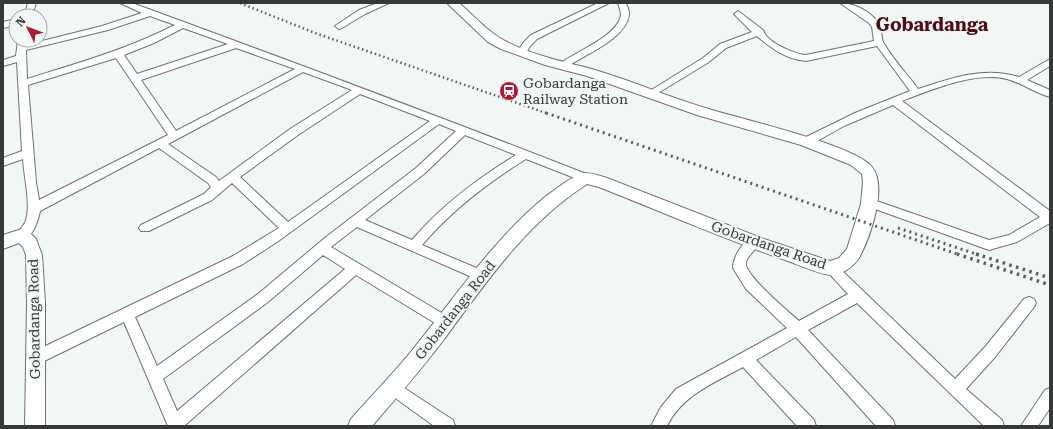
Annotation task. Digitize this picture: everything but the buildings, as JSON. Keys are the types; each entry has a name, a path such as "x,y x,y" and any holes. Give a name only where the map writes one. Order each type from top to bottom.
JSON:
{"main road":[{"name":"Gobardanga Road","path":"358,426 392,387 513,237 555,197 585,178 602,182 754,242 830,268 840,266 852,255 864,224 871,181 869,173 863,166 847,157 806,142 702,112 564,65 522,53 492,39 453,3"},
{"name":"Gobardanga Road","path":"22,236 26,238 30,244 34,255 36,358 35,426"},
{"path":"3,242 22,236"}],"street":[{"path":"124,3 301,70 359,90 585,178"},
{"path":"339,26 362,12 385,3"},
{"path":"522,53 530,40 539,34 605,3"},
{"path":"564,65 575,56 615,33 622,26 626,16 626,10 622,3"},
{"path":"844,3 858,10 872,21 876,27 876,34 879,43 916,93"},
{"path":"3,63 22,49 106,28 150,13"},
{"path":"738,14 790,56 800,59 879,43"},
{"path":"23,83 118,54 151,41 182,25"},
{"path":"650,94 706,60 723,46 760,32"},
{"path":"136,78 235,45"},
{"path":"22,49 30,182 35,208 31,223 22,236"},
{"path":"118,54 136,78 154,109 174,136"},
{"path":"1020,80 1050,62"},
{"path":"35,208 301,70"},
{"path":"806,142 836,126 916,93 954,81 986,74 1013,77 1050,94"},
{"path":"145,228 208,197 294,132 359,90"},
{"path":"868,202 989,245 998,245 1012,239 1050,217 895,101"},
{"path":"36,358 238,260 288,229 438,120"},
{"path":"154,376 263,298 355,221 420,171 464,130"},
{"path":"159,143 212,180 218,188"},
{"path":"3,162 29,153"},
{"path":"414,246 434,222 458,200 478,184 526,154"},
{"path":"233,177 288,229"},
{"path":"355,221 481,276"},
{"path":"754,242 742,255 739,261 740,268 751,285 797,328 887,426"},
{"path":"322,248 445,322"},
{"path":"127,314 176,424 355,268"},
{"path":"830,268 955,389 996,426"},
{"path":"659,426 666,412 681,394 858,295"},
{"path":"955,389 990,352 1028,303"},
{"path":"744,358 808,426"},
{"path":"392,387 447,426"},
{"path":"1029,426 1050,395"}],"railway":[{"path":"240,3 315,33 549,114"},
{"path":"546,113 960,255"},
{"path":"898,228 976,254"},
{"path":"976,254 1050,278"},
{"path":"960,255 1050,285"}],"place":[{"name":"Gobardanga Railway Station","path":"509,91"}],"district":[{"name":"Gobardanga","path":"932,24"}]}
